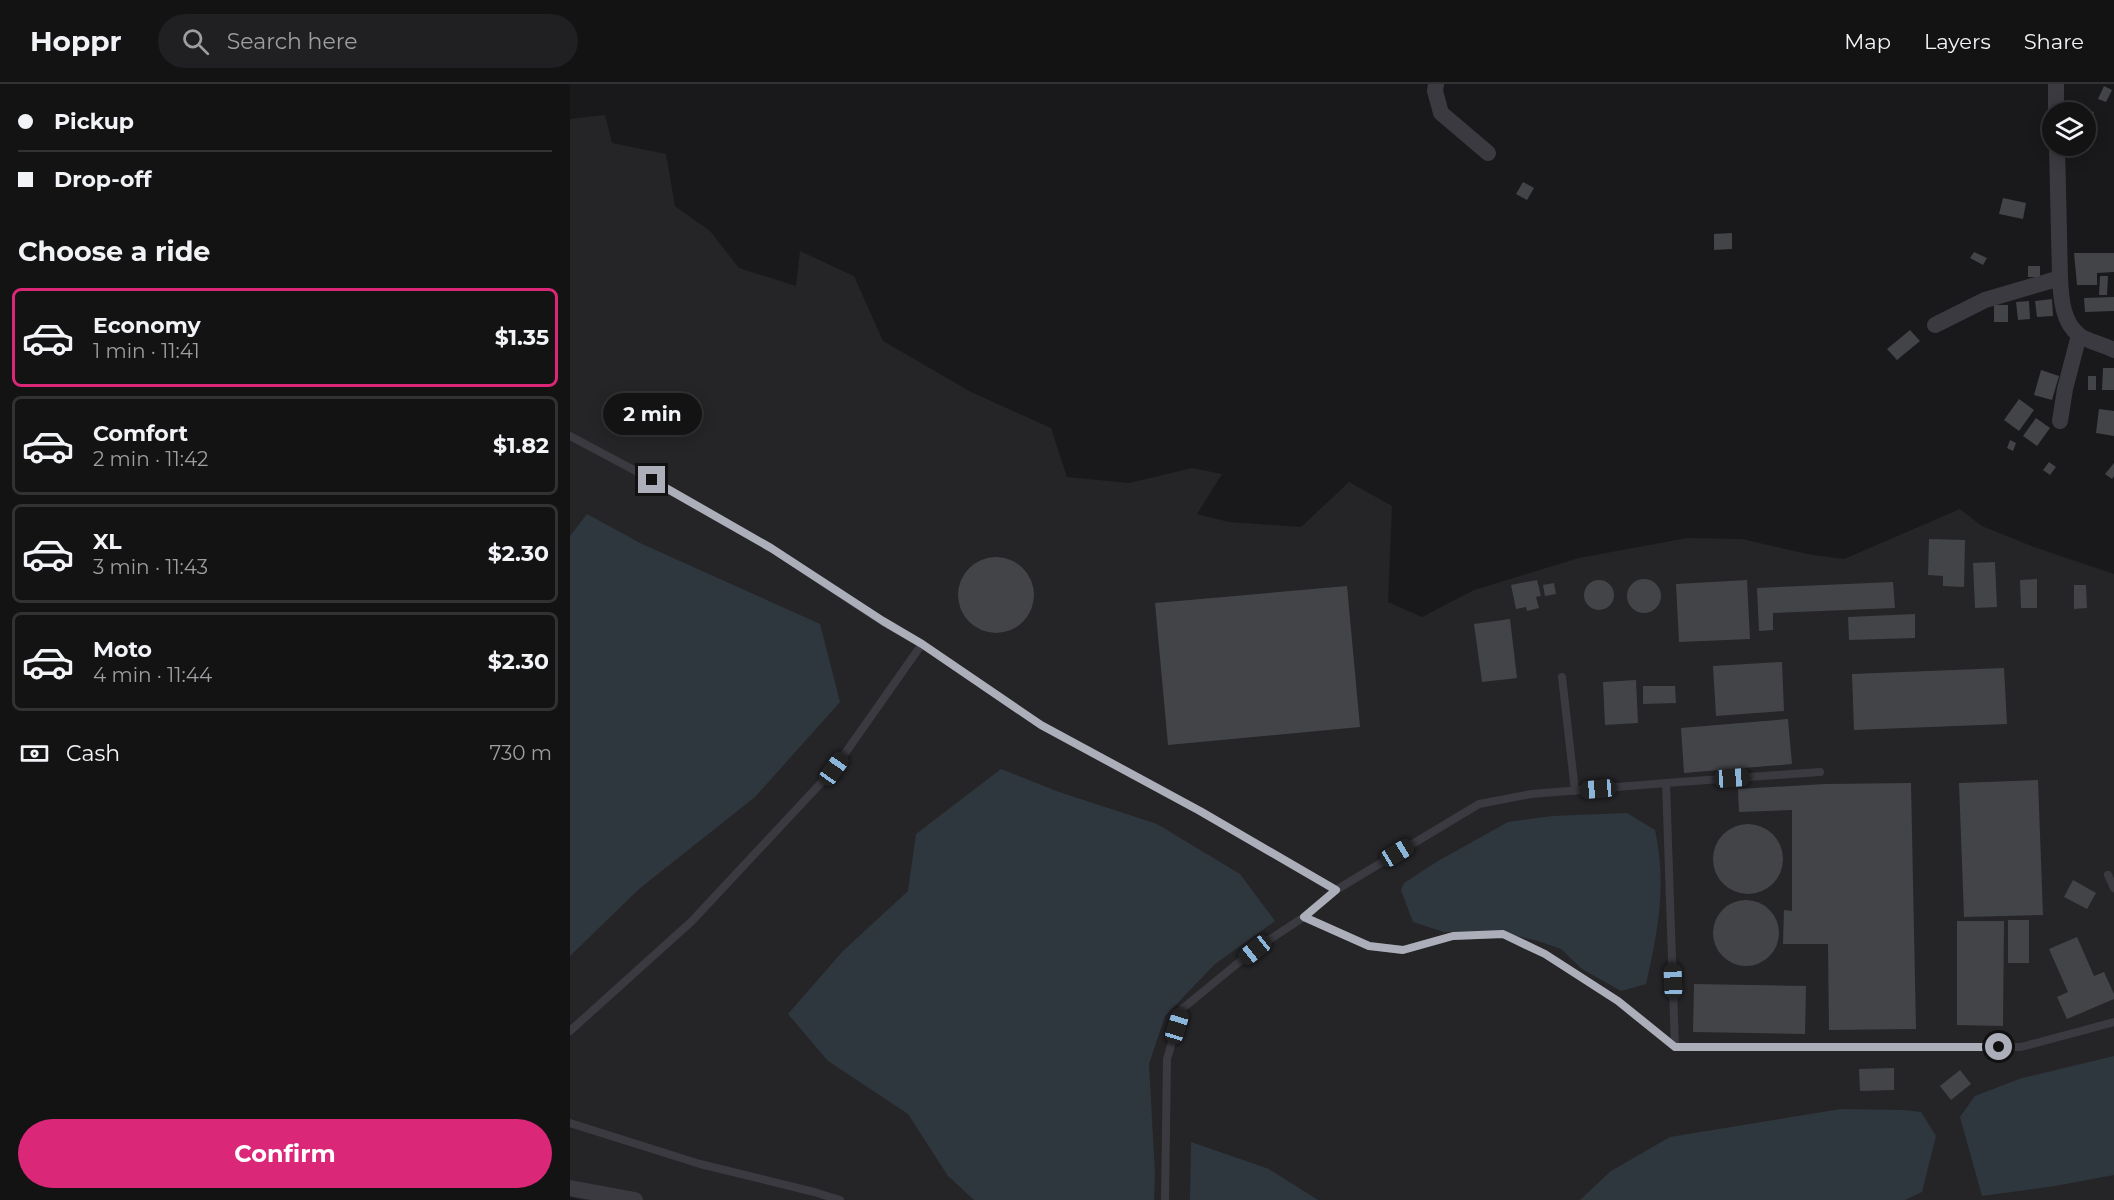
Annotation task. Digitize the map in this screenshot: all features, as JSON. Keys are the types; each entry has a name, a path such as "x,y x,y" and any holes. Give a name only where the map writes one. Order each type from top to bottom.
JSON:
{"street":[{"path":"1436,84 1435,91 1441,113 1488,153"},
{"path":"2055,84 2056,102"},
{"path":"2057,156 2060,278 2066,318 2079,335 2114,350"},
{"path":"1935,325 1986,300 2060,278"},
{"path":"2060,421 2065,389 2079,335"},
{"path":"570,1188 635,1200"}],"lane":[{"path":"570,436 771,548 922,644 1041,725 1200,811 1336,890"},
{"path":"570,1030 692,921 834,769 922,644"},
{"path":"1562,677 1575,791"},
{"path":"1165,1200 1167,1059 1182,1010 1255,950 1304,917 1336,890 1479,804 1531,794 1820,772"},
{"path":"1666,783 1675,1047"},
{"path":"2108,874 2114,888"},
{"path":"1304,917 1369,946 1403,950 1453,936 1503,934 1545,954 1618,1001 1675,1047 2021,1047 2114,1022"},
{"path":"570,1123 700,1164 840,1200"}],"shaded area":[{"path":"605,115 612,143 666,154 675,206 710,231 739,268 796,286 800,251 854,276 883,341 971,392 1051,428 1067,477 1129,483 1192,468 1222,474 1197,514 1229,522 1301,527 1349,482 1392,506 1388,602 1422,617 1474,590 1579,558 1687,538 1742,539 1807,554 1844,559 1960,509 1982,526 2034,547 2114,574 2114,1200 582,1200 570,1197 570,119"},
{"path":"587,514 642,544 820,624 840,702 755,797 639,889 570,956 570,536"},
{"path":"1001,769 1059,792 1157,824 1240,874 1275,921 1215,964 1165,1016 1149,1064 1155,1174 1154,1200 974,1200 948,1176 908,1114 828,1061 788,1014 843,951 908,891 916,834"},
{"path":"1627,813 1655,830 1659,850 1660,908 1646,984 1621,991 1582,969 1561,949 1538,941 1494,931 1444,932 1413,922 1401,890 1404,883 1508,822 1552,816"},
{"path":"2114,1056 2114,1175 1982,1196 1960,1117 1975,1096 2019,1079"},
{"path":"1841,1109 1921,1112 1936,1136 1922,1192 1905,1200 1580,1200 1611,1171 1670,1137"},
{"path":"1191,1142 1269,1169 1318,1200 1190,1200"}],"building":[{"path":"2104,86 2112,90 2106,102 2098,99"},
{"path":"1523,182 1534,188 1527,200 1516,194"},
{"path":"2003,198 2026,203 2023,219 1999,214"},
{"path":"1732,233 1732,249 1714,250 1714,234"},
{"path":"1974,252 1987,258 1983,265 1970,258"},
{"path":"2074,253 2114,253 2114,272 2097,273 2097,285 2077,285"},
{"path":"2028,266 2040,266 2040,277 2028,277"},
{"path":"2100,276 2108,276 2107,295 2099,295"},
{"path":"2114,297 2114,311 2085,312 2084,298"},
{"path":"2052,299 2053,316 2037,317 2035,301"},
{"path":"2029,301 2030,319 2018,320 2016,302"},
{"path":"1994,305 2008,305 2008,322 1994,322"},
{"path":"1910,330 1920,341 1897,360 1887,349"},
{"path":"2103,368 2114,368 2114,390 2102,390"},
{"path":"2041,370 2059,376 2052,400 2034,395"},
{"path":"2088,376 2096,376 2096,390 2088,390"},
{"path":"2019,399 2034,410 2019,431 2004,420"},
{"path":"2099,409 2114,411 2114,436 2096,433"},
{"path":"2036,418 2050,428 2037,446 2023,436"},
{"path":"2010,440 2016,443 2013,451 2007,448"},
{"path":"2049,462 2056,467 2050,475 2043,470"},
{"path":"2114,463 2114,476 2112,479 2105,474"},
{"path":"1929,539 1965,540 1964,587 1943,586 1943,576 1928,575"},
{"path":"996,557 1011,560 1023,568 1031,580 1034,595 1031,610 1023,622 1011,630 996,633 981,630 969,622 961,610 958,595 961,580 969,568 981,560"},
{"path":"1995,562 1997,607 1975,608 1973,563"},
{"path":"1644,579 1656,584 1661,596 1656,608 1644,613 1632,608 1627,596 1632,584"},
{"path":"2037,579 2037,608 2021,608 2020,580"},
{"path":"1537,580 1541,596 1536,597 1539,608 1527,611 1526,607 1516,609 1511,585"},
{"path":"1599,580 1610,584 1614,595 1610,606 1599,610 1588,606 1584,595 1588,584"},
{"path":"1747,580 1750,639 1679,642 1676,584"},
{"path":"1893,582 1895,608 1773,613 1773,630 1759,631 1757,588"},
{"path":"1554,583 1556,594 1545,596 1543,585"},
{"path":"2074,585 2086,585 2087,608 2074,609"},
{"path":"1347,586 1360,727 1168,745 1155,603"},
{"path":"1915,614 1915,638 1849,640 1848,617"},
{"path":"1510,619 1517,678 1482,682 1474,624"},
{"path":"1782,662 1784,711 1716,716 1713,666"},
{"path":"2004,668 2007,724 1854,730 1852,674"},
{"path":"1636,680 1638,723 1605,725 1603,682"},
{"path":"1643,686 1675,686 1676,703 1643,704"},
{"path":"1788,719 1792,764 1684,773 1681,728"},
{"path":"2038,780 2043,915 1964,917 1959,783"},
{"path":"1911,783 1916,1029 1829,1030 1828,944 1783,944 1784,910 1792,911 1792,810 1739,812 1738,789 1825,784"},
{"path":"1741,824 1755,824 1768,830 1777,839 1783,852 1781,872 1773,884 1755,894 1741,894 1728,888 1719,879 1713,866 1713,852 1719,839 1728,830"},
{"path":"2073,880 2096,893 2087,909 2064,897"},
{"path":"1739,900 1753,900 1765,905 1774,914 1779,933 1777,946 1770,957 1753,966 1739,966 1727,961 1718,952 1713,940 1713,926 1718,914 1727,905"},
{"path":"2008,920 2029,920 2029,963 2008,963"},
{"path":"1957,921 2004,921 2003,1026 1957,1025"},
{"path":"2077,937 2094,976 2104,972 2114,999 2067,1019 2057,997 2068,992 2049,949"},
{"path":"1694,984 1806,986 1805,1034 1693,1032"},
{"path":"1894,1068 1894,1090 1860,1091 1859,1069"},
{"path":"1960,1070 1971,1084 1951,1100 1940,1086"}],"route":[{"path":"652,480 771,548 922,644 1041,725 1200,811 1336,890 1304,917 1369,946 1403,950 1453,936 1503,934 1545,954 1618,1001 1675,1047 1999,1047"}]}
